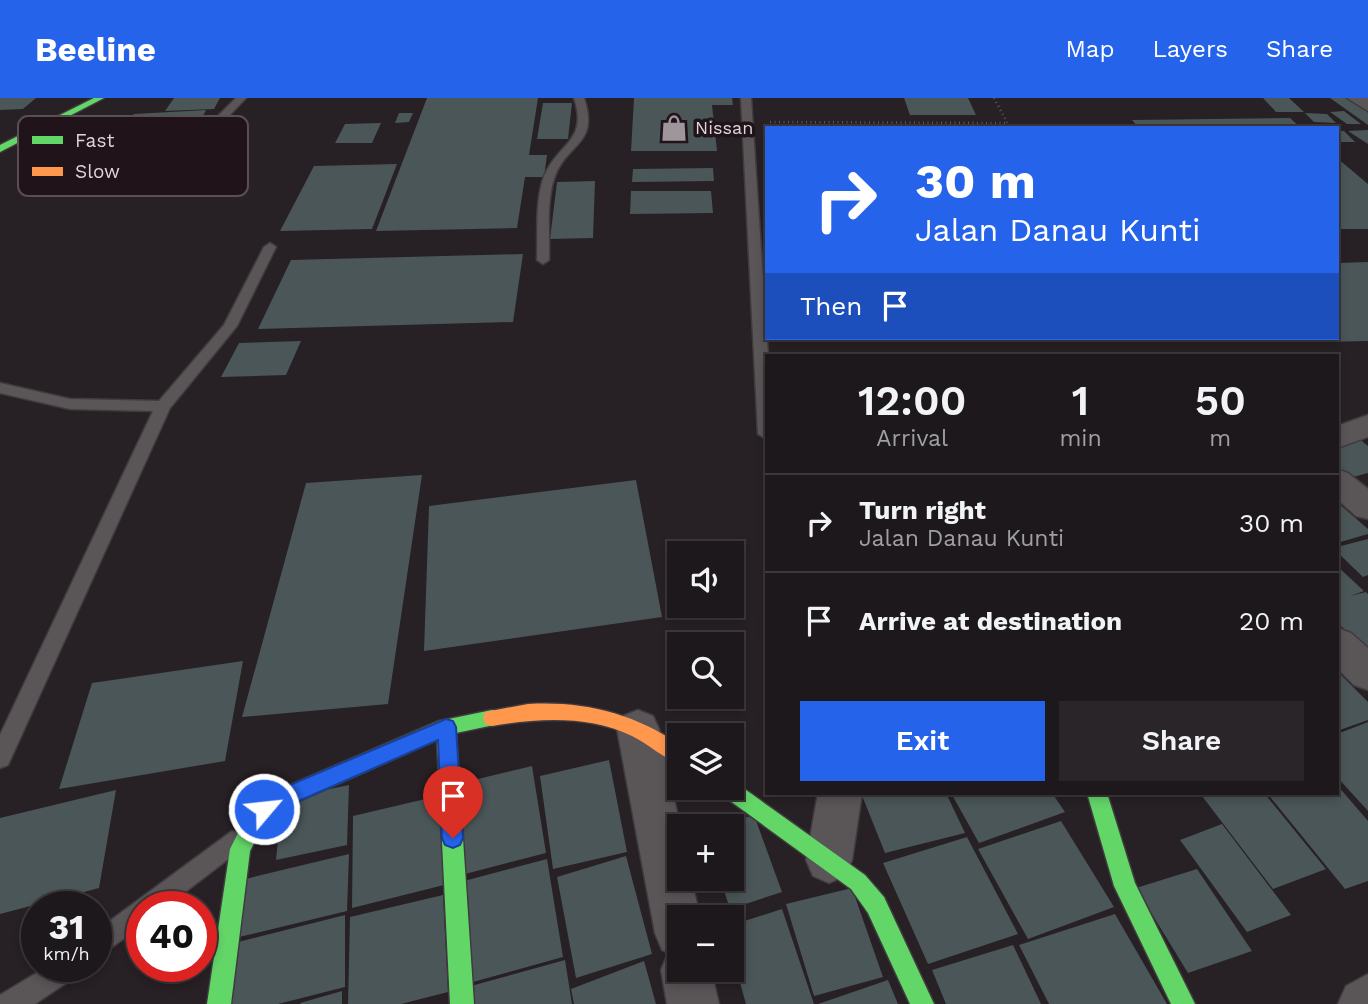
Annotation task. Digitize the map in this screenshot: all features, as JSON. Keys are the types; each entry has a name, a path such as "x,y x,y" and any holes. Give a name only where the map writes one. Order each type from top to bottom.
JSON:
{"street":[{"path":"65,116 100,98"},
{"path":"1356,98 1368,105"},
{"path":"0,149 18,140"},
{"path":"1339,437 1368,425"},
{"path":"1339,483 1368,507"},
{"path":"1339,646 1368,673"},
{"path":"219,1004 240,849 248,829 274,802 446,727 509,714 538,712 599,715 638,729 667,747"},
{"path":"446,727 462,1004"},
{"path":"638,729 673,905"},
{"path":"829,860 841,795"},
{"path":"1098,795 1125,886 1183,1004"},
{"path":"744,799 858,882 876,905 922,1004"},
{"path":"688,982 693,1004"},
{"path":"1364,1004 1368,1000"}],"lane":[{"path":"223,116 241,98"},
{"path":"542,260 548,182 558,162 580,138 583,113 579,98"},
{"path":"746,98 762,253 765,389"},
{"path":"0,758 163,406 230,326 270,247"},
{"path":"0,388 70,404 163,406"},
{"path":"167,891 248,829"},
{"path":"112,934 126,923"},
{"path":"9,1004 47,982"}],"path":[{"path":"994,98 1008,126"},
{"path":"748,122 1006,123"}],"building":[{"path":"0,98 36,98 23,109 0,110"},
{"path":"174,98 220,98 214,109 165,111"},
{"path":"427,98 538,98 529,155 547,155 544,177 525,177 517,228 376,231"},
{"name":"Nissan","path":"634,98 732,98 733,105 712,105 717,151 631,151"},
{"path":"904,98 968,98 976,115 910,115"},
{"path":"1263,98 1289,98 1304,112 1276,112"},
{"path":"1330,98 1348,98 1368,112 1368,125"},
{"path":"543,103 572,103 568,139 537,139"},
{"path":"206,110 203,116 133,116"},
{"path":"1344,111 1361,124 1347,124 1330,112"},
{"path":"399,113 413,113 409,122 395,123"},
{"path":"1305,113 1327,114 1336,123 1314,122"},
{"path":"1290,118 1299,126 1137,126 1132,120"},
{"path":"381,123 372,143 335,143 345,124"},
{"path":"1368,130 1368,144 1348,131"},
{"path":"1339,131 1344,131 1355,142 1339,142"},
{"path":"1339,160 1368,184 1368,229 1339,229"},
{"path":"397,164 372,229 280,231 314,166"},
{"path":"713,168 714,181 632,182 633,169"},
{"path":"595,181 593,238 550,239 557,182"},
{"path":"631,191 711,191 713,213 630,214"},
{"path":"523,254 513,322 258,329 291,260"},
{"path":"1368,262 1368,341 1319,340 1339,340 1339,263"},
{"path":"301,341 286,375 221,377 239,343"},
{"path":"1357,437 1368,446 1368,473 1346,479 1339,474 1339,442"},
{"path":"422,475 388,704 242,717 306,483"},
{"path":"636,480 662,617 424,651 429,506"},
{"path":"1339,504 1368,529 1368,534 1339,542"},
{"path":"1368,539 1368,575 1363,577 1339,554 1339,546"},
{"path":"1339,568 1364,591 1350,596 1366,592 1368,594 1368,653 1339,624"},
{"path":"243,661 225,761 59,789 92,683"},
{"path":"1339,673 1368,702 1368,720 1339,730"},
{"path":"1368,722 1368,811 1339,779 1339,733"},
{"path":"609,760 627,852 553,869 540,776"},
{"path":"532,766 546,853 465,874 457,784"},
{"path":"349,785 347,845 276,860 282,799"},
{"path":"1339,787 1368,821 1368,881 1345,889 1269,795 1339,795"},
{"path":"116,790 99,888 88,891 21,891 21,908 0,914 0,818"},
{"path":"862,795 947,795 965,833 885,853"},
{"path":"952,795 1053,795 1065,812 979,843"},
{"path":"1266,795 1326,869 1273,889 1202,796"},
{"path":"438,796 444,885 352,908 353,816"},
{"path":"754,815 782,892 742,905 729,905 724,891 744,891 744,818"},
{"path":"1061,821 1114,907 1028,939 978,849"},
{"path":"1222,824 1291,915 1247,932 1180,840"},
{"path":"967,837 1018,934 928,964 883,863"},
{"path":"349,854 347,911 235,938 241,880"},
{"path":"626,856 652,954 576,978 557,877"},
{"path":"547,859 563,957 473,982 464,881"},
{"path":"1197,869 1252,951 1188,973 1136,888"},
{"path":"852,888 883,977 814,996 786,904"},
{"path":"443,895 448,992 401,1004 348,1004 350,917"},
{"path":"782,909 814,1004 746,1004 740,982 744,982 744,921"},
{"path":"1115,914 1167,1004 1049,1004 1019,945"},
{"path":"345,915 345,987 278,1004 225,1004 230,944"},
{"path":"1013,945 1041,1004 946,1004 932,970"},
{"path":"565,960 572,1004 473,1004 471,986"},
{"path":"644,961 656,1004 574,1004 571,989"},
{"path":"888,980 898,1004 818,1004"},
{"path":"342,991 342,1004 300,1003"}],"traffic: fast":[{"path":"65,116 100,98"},
{"path":"0,149 18,140"},
{"path":"219,1004 240,849 256,818 274,802 446,727 492,718"},
{"path":"446,727 462,1004"},
{"path":"1098,795 1125,886 1183,1004"},
{"path":"744,799 858,882 876,905 922,1004"}],"traffic: slow":[{"path":"492,718 547,712 603,717 637,729 667,747"}],"place":[{"name":"Nissan","path":"674,128"}],"route":[{"path":"264,809 285,797 446,727 453,838"}]}
